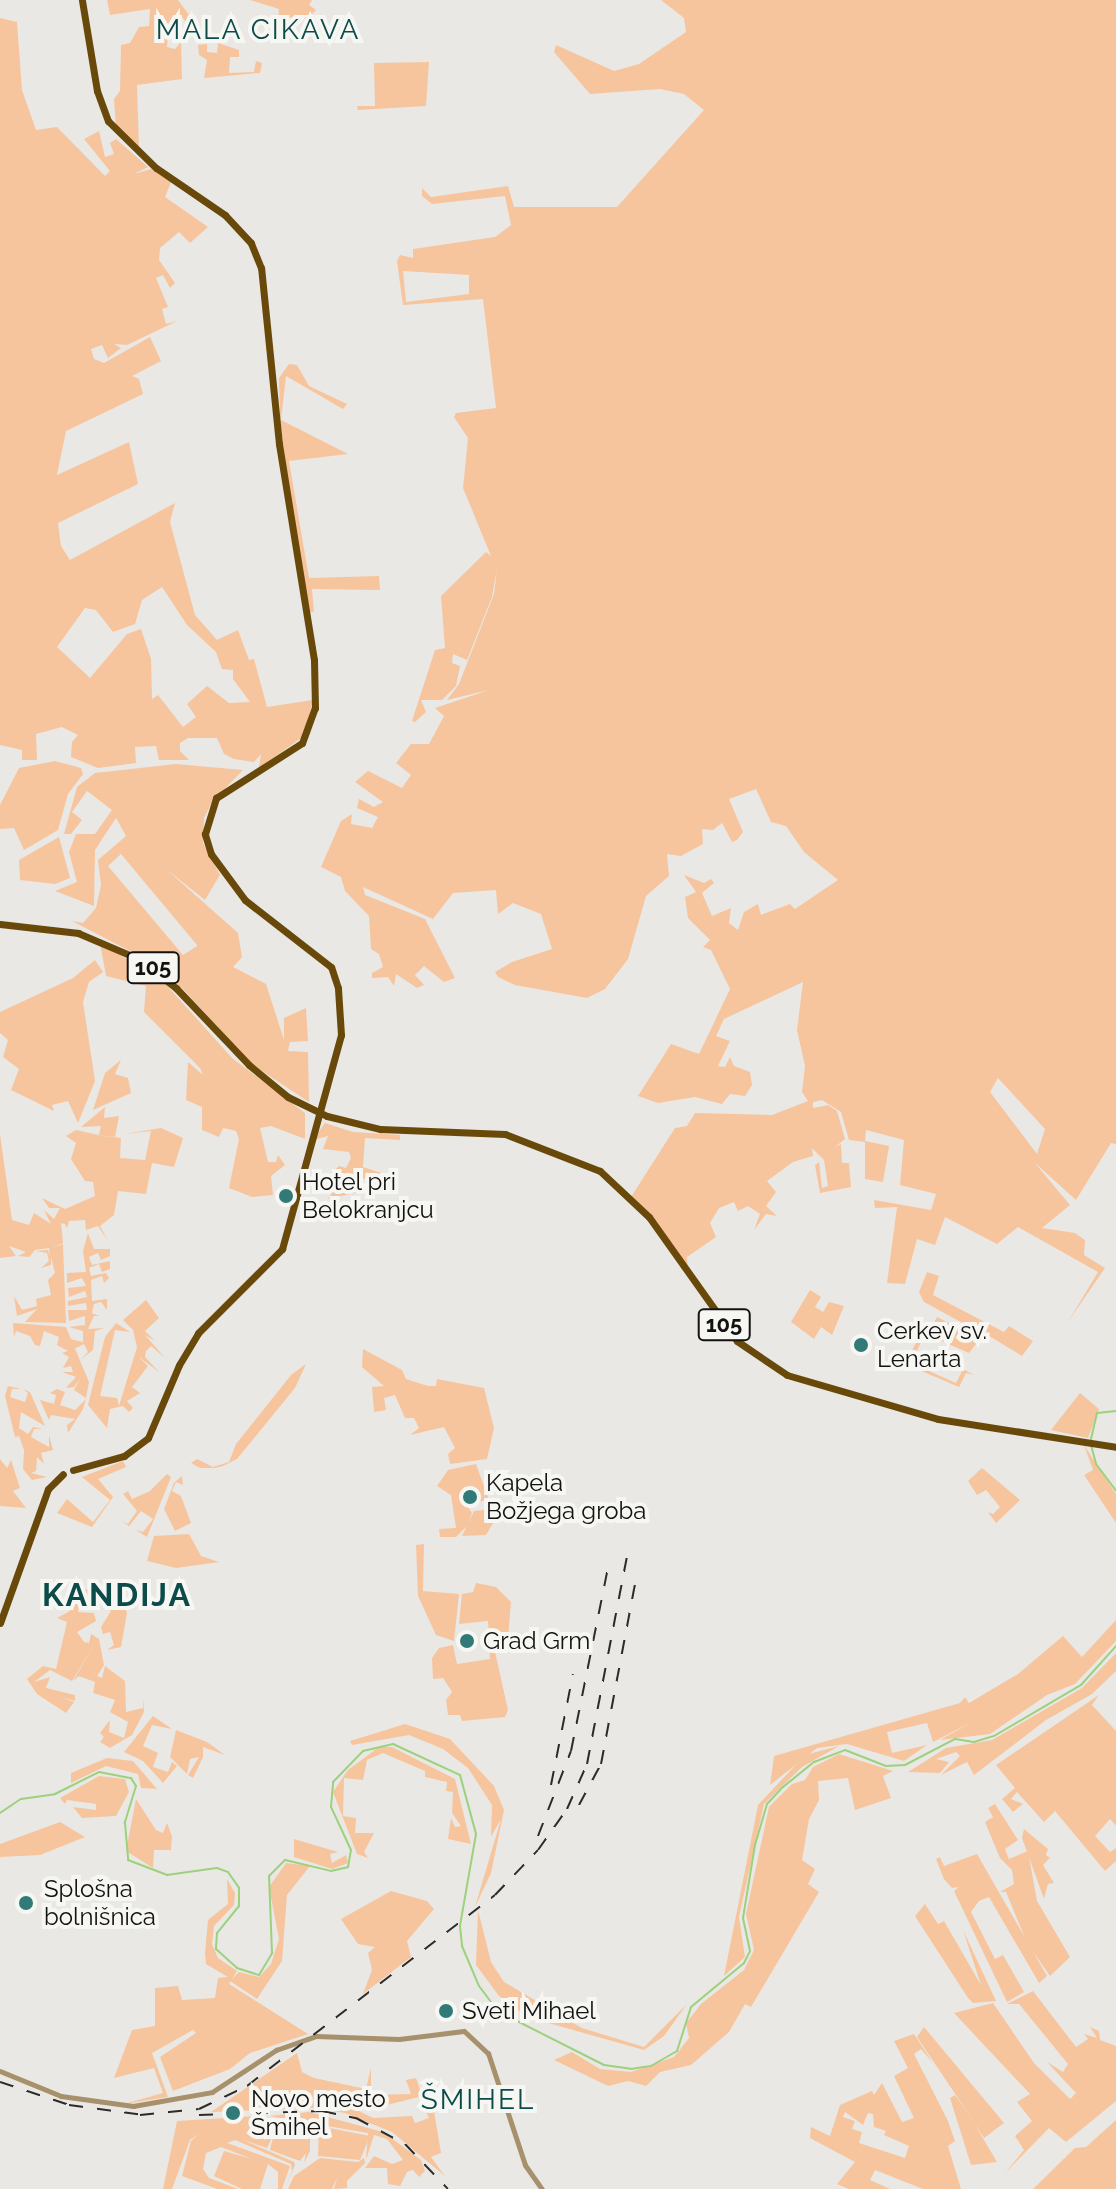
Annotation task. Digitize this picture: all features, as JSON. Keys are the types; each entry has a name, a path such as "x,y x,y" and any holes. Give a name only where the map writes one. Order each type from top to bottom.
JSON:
{"main road":[{"path":"0,1623 37,1531 48,1489 63,1474 71,1476 73,1470 124,1456 148,1438 179,1365 198,1333 279,1254 341,1035 335,977 316,951 237,892 205,834 216,798 302,743 312,723 316,691 271,362 264,282 251,243 213,205 137,153 116,133 101,106 82,0"},
{"name":"105","path":"0,924 78,933 130,953 176,988 249,1065 317,1112 374,1129 505,1134 563,1153 610,1178 640,1207 715,1314 765,1363 828,1390 938,1419 1077,1438 1116,1447"}],"street":[{"path":"0,2071 28,2086 103,2106 133,2106 212,2092 276,2050 304,2038 399,2039 452,2030 468,2032 481,2043 498,2079 525,2165 542,2189"}],"shaded area":[{"path":"107,0 178,0 195,23 188,25 182,17 172,23 176,35 168,35 167,47 175,49 181,42 182,79 137,85 139,147 116,128 114,99 120,91 121,45 130,43 139,27 149,26 150,9 110,15"},
{"path":"250,0 312,0 309,5 316,10 307,19 288,17 287,23 278,22 279,9"},
{"path":"661,0 1116,0 1116,1144 1111,1143 1076,1200 1035,1163 1070,1205 1042,1228 1075,1233 1085,1240 1084,1255 1105,1268 1068,1322 1098,1272 1018,1227 997,1244 945,1217 935,1245 917,1239 905,1284 887,1283 897,1207 875,1208 874,1200 931,1210 936,1194 900,1185 904,1140 866,1130 865,1141 889,1146 883,1182 865,1179 865,1142 849,1140 841,1112 822,1100 813,1102 813,1108 828,1105 837,1111 845,1139 835,1147 841,1144 842,1163 849,1163 851,1187 820,1193 815,1165 819,1162 822,1188 828,1186 824,1160 812,1148 813,1156 793,1162 767,1181 776,1192 766,1206 777,1216 766,1214 754,1230 760,1214 748,1206 738,1211 734,1202 719,1208 710,1223 716,1237 687,1257 688,1273 631,1197 675,1128 687,1126 695,1113 772,1115 808,1101 802,1092 805,1066 797,1030 803,982 724,1019 716,1036 730,1041 718,1066 725,1067 730,1057 734,1066 750,1072 752,1085 745,1096 730,1094 722,1104 695,1097 658,1103 638,1096 671,1044 699,1054 730,989 711,950 703,947 710,940 688,918 685,897 696,892 684,875 704,883 711,879 714,883 702,893 712,916 731,908 729,923 738,930 744,912 758,904 761,915 790,904 795,909 838,880 804,852 786,826 771,822 756,789 729,799 743,832 737,840 732,842 722,823 713,830 702,829 703,844 681,856 667,854 669,876 646,896 628,959 605,989 587,998 515,985 498,977 495,972 512,962 552,949 541,914 513,903 498,914 496,890 453,893 433,919 363,887 365,895 425,919 455,978 444,982 424,966 415,975 424,985 417,988 396,974 394,986 388,977 372,978 372,973 383,967 379,954 371,949 369,916 345,891 341,877 321,867 341,821 352,814 351,824 372,828 378,817 357,808 359,799 374,807 383,802 355,782 368,771 402,788 411,775 396,763 411,744 429,744 444,716 435,708 489,690 447,700 459,684 494,594 497,568 492,597 467,660 453,654 452,663 460,666 456,686 442,700 421,700 426,712 415,722 412,721 435,650 445,648 441,596 486,552 491,556 463,488 468,438 454,417 456,413 496,408 483,299 403,305 397,261 400,255 413,258 413,249 495,237 511,225 505,196 432,204 422,196 422,188 431,197 508,186 514,207 617,207 704,110 684,94 660,89 590,94 554,52 556,45 614,71 639,64 686,32 684,18","holes":["403,271 469,275 469,294 406,302","998,1078 1045,1129 1037,1154 990,1092"]},
{"path":"0,18 17,22 22,90 36,130 57,127 105,176 110,171 84,139 99,131 105,157 114,154 110,143 116,139 148,167 134,174 151,169 171,182 165,197 208,227 190,243 179,232 160,248 159,260 175,283 170,288 163,275 156,278 168,307 162,309 166,324 177,321 127,345 114,344 121,348 108,358 102,345 91,349 94,359 104,363 150,337 161,361 132,376 139,379 143,394 66,431 57,475 129,442 138,484 58,523 61,546 70,560 175,503 170,522 195,615 217,640 238,630 249,660 254,659 267,707 313,700 304,736 259,768 261,754 254,762 234,759 224,754 217,738 188,738 180,743 180,751 189,760 159,760 156,746 135,747 136,763 98,768 71,757 72,742 78,735 62,727 36,734 37,760 22,760 22,750 0,745","holes":["162,587 187,625 216,652 222,669 233,670 233,679 250,702 229,703 207,686 187,704 196,717 183,727 158,695 152,699 151,659 141,629 127,634 90,678 57,647 85,608 96,610 113,632 135,624 142,600"]},
{"path":"218,43 239,50 239,57 230,57 229,73 254,72 256,61 262,63 260,73 204,78 207,60 199,55 198,45 207,44 207,52 217,53"},
{"path":"429,62 426,106 358,110 357,106 375,106 374,63"},
{"path":"289,364 297,365 309,386 347,404 343,409 286,376 281,420 348,454 289,461 309,578 379,576 380,590 312,589 314,612 310,612 291,516 280,417 279,378"},
{"path":"55,761 81,768 83,774 68,794 58,830 24,850 14,828 0,829 0,805 19,768"},
{"path":"176,764 243,770 212,802 204,818 203,843 220,875 205,900 166,869 238,933 242,957 233,967 266,984 284,1040 284,1018 306,1008 308,1041 290,1042 288,1051 308,1052 309,1102 250,1063 183,989 151,962 72,921 83,923 96,908 101,885 98,860 126,836 116,818 95,850 94,906 55,891 77,882 69,852 76,834 95,834 112,810 87,791 72,812 82,820 71,834 64,834 77,787 95,773","holes":["121,854 197,945 183,955 108,866"]},
{"path":"59,837 70,878 55,884 20,880 19,860"},
{"path":"100,943 162,980 232,1058 305,1113 305,1139 271,1126 260,1128 268,1162 276,1162 278,1155 285,1165 271,1176 273,1195 252,1197 229,1188 239,1139 236,1131 223,1128 219,1137 202,1130 202,1107 186,1100 188,1062 203,1075 200,1068 144,1012 146,986 106,976"},
{"path":"95,960 103,972 89,982 83,1002 95,1081 78,1123 68,1101 52,1105 54,1111 11,1090 19,1069 3,1057 8,1040 0,1033 0,1012 73,978"},
{"path":"121,1060 115,1074 128,1078 131,1093 93,1110 105,1073"},
{"path":"105,1107 104,1118 119,1116 115,1137 77,1133 121,1138 120,1158 145,1160 151,1131 124,1134 161,1128 183,1138 174,1167 152,1163 146,1194 118,1191 114,1215 100,1226 108,1241 98,1226 86,1230 85,1220 69,1221 67,1228 61,1223 63,1243 52,1248 63,1244 66,1323 25,1322 37,1309 17,1316 14,1296 22,1310 37,1306 36,1299 51,1295 48,1280 55,1273 51,1257 51,1265 41,1268 49,1261 47,1253 36,1251 48,1250 50,1257 49,1248 35,1250 29,1257 18,1256 26,1252 9,1246 16,1256 0,1258 0,1134 12,1220 29,1225 34,1213 51,1224 44,1210 54,1219 60,1208 49,1208 42,1198 65,1209 95,1196 93,1182 85,1181 71,1159 76,1143 66,1136 76,1130 99,1135 101,1126 81,1127"},
{"path":"325,1123 353,1132 400,1135 400,1140 365,1138 363,1167 388,1175 361,1179 364,1191 328,1199 335,1189 322,1180 339,1166 346,1168 351,1158 349,1152 323,1149 328,1136 313,1140"},
{"path":"88,1233 94,1249 110,1249 110,1256 101,1260 98,1253 89,1257 92,1265 110,1261 110,1269 102,1272 99,1264 89,1268 91,1276 106,1273 109,1278 104,1283 102,1276 91,1280 92,1301 107,1299 107,1310 101,1302 94,1304 92,1313 99,1316 94,1316 88,1329 104,1328 95,1331 93,1350 80,1360 88,1352 84,1344 74,1349 70,1339 83,1342 83,1331 69,1327 85,1325 85,1316 69,1321 68,1310 87,1310 86,1303 68,1306 68,1301 87,1297 85,1291 69,1297 68,1288 86,1286 82,1278 67,1283 67,1273 86,1272 83,1251"},
{"path":"927,1272 939,1276 933,1295 1004,1332 1009,1326 1033,1341 1022,1356 976,1328 972,1335 980,1339 969,1353 925,1334 911,1363 956,1383 963,1369 974,1375 966,1373 959,1387 905,1364 923,1329 929,1332 937,1317 967,1332 970,1327 924,1302 919,1292"},
{"path":"810,1290 821,1297 815,1307 823,1312 829,1302 844,1306 832,1335 821,1327 814,1339 791,1322"},
{"path":"146,1300 159,1318 145,1331 155,1341 145,1335 165,1358 151,1346 146,1351 145,1357 159,1372 139,1357 148,1366 132,1387 140,1393 127,1401 133,1408 129,1412 123,1406 110,1409 107,1428 88,1405 105,1337 116,1323 130,1332 115,1330 100,1396 117,1398 119,1406 137,1347 133,1330 123,1320"},
{"path":"13,1323 66,1327 89,1382 86,1398 74,1390 80,1379 74,1387 66,1388 76,1377 62,1372 73,1372 71,1366 63,1368 69,1357 62,1353 68,1351 57,1345 59,1337 44,1331 40,1346 35,1345 30,1336 16,1331 14,1337"},
{"path":"363,1349 402,1370 406,1379 428,1386 436,1386 437,1379 484,1388 494,1428 487,1459 450,1464 448,1454 455,1448 444,1427 410,1435 419,1428 414,1418 405,1418 395,1395 384,1398 386,1410 374,1412 372,1387 384,1386 362,1367"},
{"path":"306,1364 295,1388 237,1459 215,1468 200,1468 191,1463 197,1459 213,1467 229,1462 236,1444 291,1375"},
{"path":"8,1386 21,1389 12,1389 10,1397 25,1402 28,1393 23,1389 30,1392 45,1426 21,1412 19,1428 28,1434 33,1427 42,1429 34,1429 31,1437 49,1447 49,1435 53,1450 41,1453 44,1464 37,1457 36,1471 31,1473 47,1477 32,1480 23,1469 24,1450 19,1436 15,1437 5,1396"},
{"path":"57,1389 65,1392 60,1405 75,1410 86,1399 68,1433 67,1425 75,1419 51,1415 49,1420 40,1400 54,1404 56,1395 50,1393"},
{"path":"1080,1393 1099,1409 1088,1438 1051,1430"},
{"path":"1084,1445 1116,1494 1116,1523 1084,1475 1093,1470"},
{"path":"0,1459 7,1468 11,1460 20,1488 13,1491 26,1508 0,1506"},
{"path":"123,1461 126,1467 98,1479 113,1497 92,1527 57,1513 67,1499 93,1522 110,1500 82,1477"},
{"path":"476,1464 489,1500 477,1502 479,1492 464,1487 462,1498 472,1513 468,1525 456,1537 440,1537 439,1529 456,1528 451,1495 437,1486 448,1470"},
{"path":"982,1468 1020,1500 996,1523 988,1512 993,1514 1000,1507 986,1490 977,1495 968,1481"},
{"path":"167,1474 171,1477 147,1537 136,1530 143,1532 153,1519 141,1511 129,1526 121,1521 128,1524 137,1511 123,1494 128,1491 132,1499 150,1491"},
{"path":"182,1476 183,1485 176,1482 172,1491 181,1496 191,1523 175,1531 164,1509 174,1483"},
{"path":"502,1508 486,1535 462,1536 474,1511"},
{"path":"189,1534 201,1556 219,1562 176,1568 147,1561 154,1536"},
{"path":"424,1544 423,1591 459,1594 454,1641 436,1635 418,1596 416,1545"},
{"path":"126,1581 128,1590 118,1601 112,1598 115,1588 108,1587 99,1590 99,1606 81,1598 78,1612 94,1613 96,1621 77,1632 84,1642 89,1643 91,1634 99,1639 104,1665 97,1676 102,1678 105,1666 125,1681 126,1712 143,1708 143,1697 144,1712 132,1735 110,1748 100,1742 104,1737 100,1733 110,1720 109,1732 124,1738 128,1722 110,1712 115,1700 93,1693 95,1682 79,1676 73,1681 95,1643 72,1681 50,1670 34,1682 50,1677 46,1688 75,1695 75,1701 60,1697 74,1702 66,1713 37,1694 27,1679 43,1666 56,1669 67,1622 57,1618 70,1611 73,1592"},
{"path":"476,1583 496,1587 511,1602 508,1639 500,1638 494,1647 508,1710 505,1717 462,1721 460,1715 448,1715 446,1700 452,1692 443,1678 433,1679 432,1658 439,1648 453,1645 457,1664 490,1659 488,1621 459,1624 462,1594 473,1592"},
{"path":"122,1601 127,1613 121,1647 107,1650 114,1645 110,1632 103,1634 101,1627 111,1611 104,1608"},
{"path":"1116,1620 1116,1641 1075,1684 1047,1695 990,1734 940,1740 972,1722 933,1742 927,1723 887,1732 892,1753 927,1745 904,1761 847,1744 817,1748 770,1785 774,1756 960,1703 965,1697 969,1703 1018,1674 1063,1636 1082,1657"},
{"path":"1116,1653 1116,1671 1092,1694 1046,1720 974,1775 967,1762 941,1775 960,1756 956,1752 936,1759 949,1762 940,1773 908,1772 946,1748 992,1740 1082,1688"},
{"path":"1099,1695 1092,1705 1116,1731 1116,1826 1110,1819 1095,1836 1110,1852 1116,1848 1116,1861 1105,1871 1055,1811 1044,1822 1017,1792 1011,1799 1023,1804 1013,1812 1002,1799 1015,1788 996,1765"},
{"path":"153,1716 172,1729 152,1725 143,1746 158,1753 153,1767 168,1772 172,1762 177,1766 163,1783 143,1761 124,1752"},
{"path":"405,1724 450,1739 494,1786 504,1810 491,1873 475,1907 501,1819 491,1837 492,1805 468,1768 443,1749 409,1735 352,1745 350,1741"},
{"path":"176,1730 207,1742 225,1755 203,1747 203,1757 193,1778 188,1775 199,1757 190,1759 187,1774 170,1757"},
{"path":"839,1746 802,1767 764,1804 739,1917 745,1957 724,1976 758,1805 805,1755"},
{"path":"379,1747 392,1747 455,1779 471,1844 448,1839 451,1818 455,1827 461,1826 452,1813 453,1792 446,1791 447,1782 425,1777 425,1771 383,1753 367,1760 363,1780 344,1778 343,1816 356,1818 355,1833 374,1833 364,1852 368,1858 357,1854 333,1792 348,1770"},
{"path":"839,1754 893,1771 883,1776 891,1798 855,1810 848,1778 818,1781 819,1800 809,1819 802,1860 815,1869 808,1884 819,1892 751,2007 745,2004 729,2032 691,2065 660,2072 646,2086 628,2081 608,2086 554,2060 572,2052 600,2069 631,2072 674,2057 689,2038 686,2023 701,2004 744,1970 754,1950 746,1914 769,1807 792,1784 805,1780 813,1767"},
{"path":"107,1758 133,1761 157,1789 141,1788 138,1774 106,1766 71,1783 71,1773"},
{"path":"99,1776 125,1779 129,1792 116,1816 82,1818 73,1807 96,1810 96,1804 67,1800 65,1804 60,1798"},
{"path":"136,1799 156,1830 163,1833 167,1823 172,1836 171,1850 154,1850 153,1868 126,1851"},
{"path":"995,1804 1018,1840 1005,1849 1009,1859 1028,1851 1037,1901 1070,1957 1050,1976 1027,1943 1006,1892 1000,1892 1014,1884 1012,1870 1000,1858 985,1822 993,1817 988,1808"},
{"path":"60,1822 85,1837 40,1855 0,1857 0,1844"},
{"path":"1024,1829 1048,1849 1046,1855 1050,1858 1043,1865 1054,1883 1048,1884 1044,1899 1022,1838"},
{"path":"294,1839 338,1852 330,1854 332,1863 346,1855 348,1863 332,1869 294,1857"},
{"path":"977,1854 1047,1976 1039,1983 989,1897 979,1901 971,1912 995,1959 1003,1955 1024,1992 1007,2002 954,1891 959,1887 952,1888 944,1879 936,1859 940,1857 944,1866"},
{"path":"286,1863 310,1866 287,1895 282,1961 257,1999 230,1981 239,1972 259,1977 271,1964 279,1939 269,1887"},
{"path":"227,1879 235,1893 234,1905 214,1926 212,1944 218,1958 237,1971 229,1984 308,2034 250,2053 230,2069 173,2091 160,2057 196,2033 193,2030 152,2053 168,2097 124,2104 163,2093 154,2068 114,2078 132,2030 155,2026 155,1988 178,1986 182,2000 215,1998 218,1978 228,1977 206,1964 205,1953 208,1920 228,1904"},
{"path":"391,1891 427,1901 434,1909 407,1941 411,1957 363,1994 372,1970 368,1953 375,1947 358,1944 341,1919"},
{"path":"925,1904 938,1924 944,1921 981,1985 963,1930 996,2001 973,2003 968,1998 915,1916"},
{"path":"478,1910 491,1962 504,1982 582,2028 644,2047 687,2004 664,2036 644,2050 527,2017 499,1996 476,1965"},
{"path":"1033,1991 1076,2047 1088,2039 1084,2034 1097,2038 1090,2027 1099,2031 1100,2040 1116,2046 1116,2101 1066,2142 1049,2128 1005,2173 1024,2150 1015,2136 1032,2121 1017,2102 1030,2094 954,2013 993,2003 1034,2063 1070,2099 1076,2093 1047,2062 1063,2072 1068,2064 1019,2004 1007,2004"},
{"path":"924,2027 1004,2123 984,2138 974,2123 997,2162 971,2165 950,2098 955,2095 974,2122 917,2037"},
{"path":"914,2034 933,2063 921,2049 914,2054 955,2141 948,2146 961,2189 923,2189 875,2170 870,2180 890,2189 849,2189 837,2184 855,2162 810,2138 811,2127 830,2136 840,2105 872,2091 874,2095 882,2083 902,2122 914,2118 894,2076 908,2068 894,2041","holes":["845,2112 863,2125 868,2113 873,2114 874,2127 909,2146 905,2158 859,2143 862,2132 852,2129 855,2121 843,2117"]},
{"path":"297,2053 302,2072 314,2078 366,2089 371,2068 371,2095 411,2094 406,2080 416,2078 426,2107 433,2105 441,2153 431,2157 445,2176 392,2132 345,2113 314,2108 211,2112","holes":["419,2097 429,2118 415,2123 412,2116 373,2118 335,2099 383,2106"]},
{"path":"309,2112 383,2132 421,2160 425,2171 419,2177 413,2170 407,2172 400,2186 388,2184 387,2168 365,2168 374,2156 392,2164 403,2160 387,2139 374,2135 366,2160 368,2133 269,2116"},
{"path":"257,2116 313,2124 252,2125 310,2127 310,2151 304,2163 306,2153 300,2161 270,2150 274,2133 267,2148 243,2140 294,2162 295,2165 285,2189 292,2171 291,2164 235,2140 227,2143 290,2166 282,2189 278,2189 278,2172 268,2164 260,2189 242,2189 214,2176 224,2151 252,2159 221,2147 206,2153 203,2169 209,2178 238,2189 217,2189 182,2176 191,2141 199,2134 190,2140 172,2189 163,2189 177,2121"},
{"path":"1116,2120 1116,2189 1033,2189 1075,2148 1086,2147"},
{"path":"319,2126 370,2136 360,2160 318,2156"},
{"path":"320,2158 358,2162 364,2158 365,2163 347,2181 347,2188 334,2189 337,2178 332,2189 288,2189 294,2176"}],"waterway":[{"path":"1091,1439 1097,1413 1116,1411"},
{"path":"1091,1445 1096,1464 1116,1491"},
{"path":"0,1813 21,1799 55,1794 99,1772 131,1778 136,1786 125,1823 128,1860 167,1875 217,1868 228,1872 239,1888 239,1906 217,1933 216,1949 237,1968 259,1975 272,1953 269,1876 285,1860 331,1871 348,1867 351,1850 331,1807 333,1782 363,1751 393,1744 460,1775 476,1834 460,1926 462,1946 479,1986 495,2007 513,2019 604,2065 631,2069 651,2066 677,2051 691,2007 744,1963 750,1951 743,1918 755,1845 767,1804 783,1787 814,1762 845,1750 886,1766 905,1765 955,1739 974,1742 994,1736 1081,1685 1116,1646"}],"railway":[{"path":"140,2115 199,2109 247,2086 495,1895 538,1850 567,1809 587,1764 629,1545"},
{"path":"538,1836 571,1751 607,1572"},
{"path":"579,1805 601,1764 636,1579"},
{"path":"551,1785 573,1674"},
{"path":"0,2082 69,2105 151,2116"},
{"path":"199,2115 322,2111 356,2118 405,2144 448,2189"}],"place":[{"name":"Hotel pri Belokranjcu","path":"286,1196"},
{"name":"Cerkev sv. Lenarta","path":"861,1345"},
{"name":"Kapela Božjega groba","path":"470,1497"},
{"name":"Grad Grm","path":"467,1641"},
{"name":"Splošna bolnišnica","path":"26,1903"},
{"name":"Sveti Mihael","path":"446,2011"},
{"name":"Novo mesto Šmihel","path":"233,2113"}],"district":[{"name":"MALA CIKAVA","path":"258,30"},
{"name":"KANDIJA","path":"117,1595"},
{"name":"ŠMIHEL","path":"478,2100"}]}
